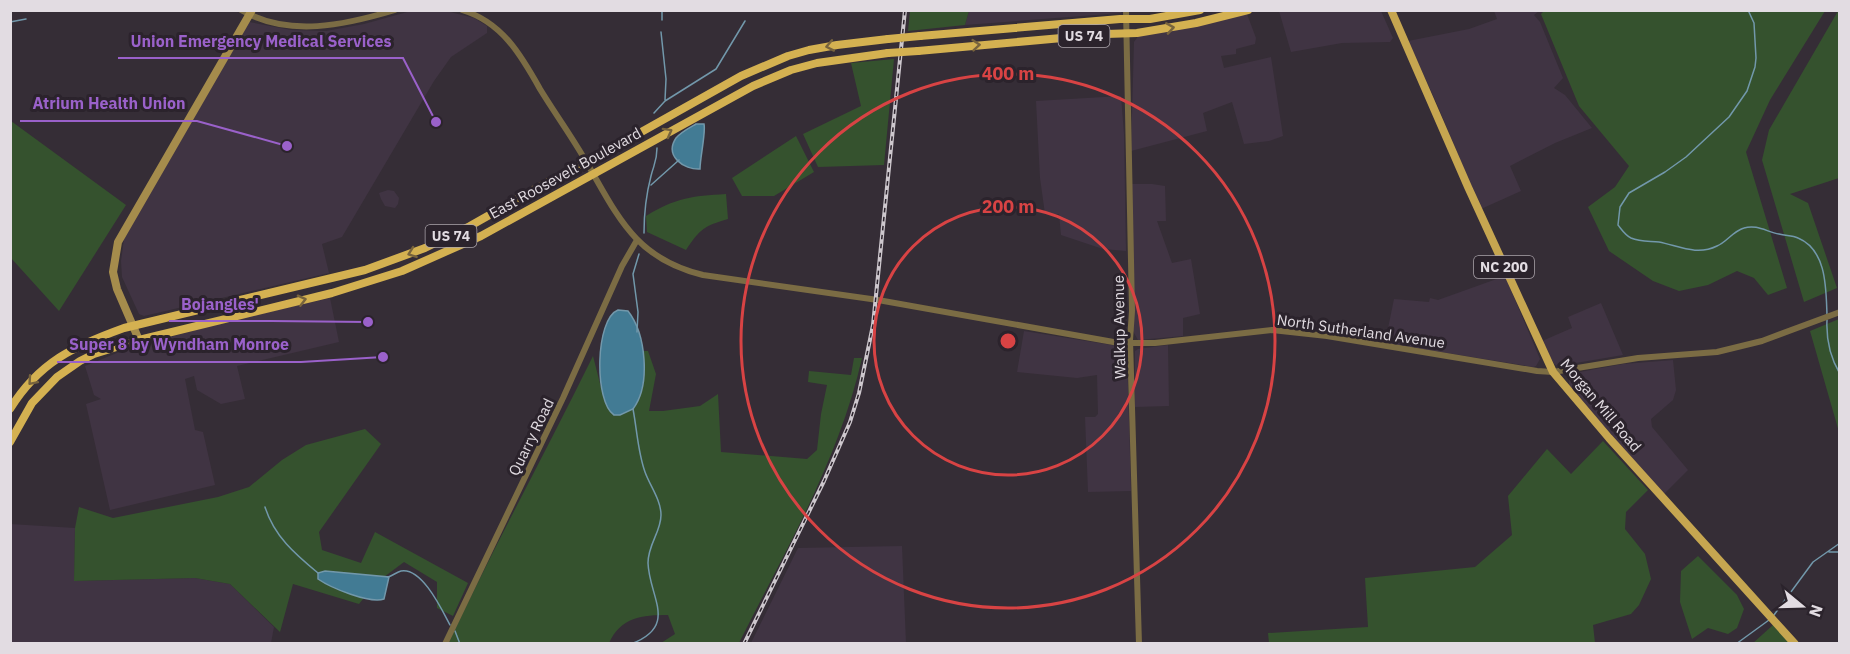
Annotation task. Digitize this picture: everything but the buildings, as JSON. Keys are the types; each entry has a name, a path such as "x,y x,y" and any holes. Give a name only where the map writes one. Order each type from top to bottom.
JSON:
{"highway":[{"name":"US 74","path":"1126,15 1150,19 1200,10"},
{"name":"US 74","path":"1127,33 1196,23 1248,10"},
{"name":"East Roosevelt Boulevard","path":"10,410 33,378 46,366 66,352 89,341 133,326 365,270 425,248 470,226 732,81 788,56 837,45 1126,15"},
{"name":"East Roosevelt Boulevard","path":"10,442 32,403 57,377 94,354 139,340 332,293 402,271 481,236 725,100 791,70 834,60 888,53 1127,33"},
{"path":"10,410 24,417"}],"main road":[{"name":"Morgan Mill Road","path":"1391,10 1471,194 1554,372 1604,432 1795,644"},
{"path":"139,340 117,289 113,273 115,255 122,232 250,13"}],"street":[{"path":"241,10 282,25 328,27 395,10"},
{"name":"North Sutherland Avenue","path":"462,10 483,18 504,34 518,51 586,161 614,213 637,240 676,266 691,272 730,280 875,300 1098,340 1159,343 1272,330 1328,336 1554,372 1638,358 1717,352 1762,341 1838,312"},
{"name":"Walkup Avenue","path":"1126,15 1139,644"},
{"name":"Quarry Road","path":"446,644 563,398 622,266 637,240"}],"shaded area":[{"path":"442,10 474,18 487,26 487,33 451,57 434,81 342,237 322,244 329,273 144,316 139,314 122,277 121,261 124,239 249,22 291,30 326,31 364,24 411,11"},
{"path":"969,11 1121,11 1121,13 965,25"},
{"path":"1279,11 1381,11 1393,38 1390,42 1342,43 1291,52"},
{"path":"1494,11 1539,11 1534,15 1540,22 1563,78 1554,88 1565,95 1592,128 1555,143 1510,166 1521,191 1481,209 1408,41 1469,29 1497,19"},
{"path":"1247,14 1256,38 1255,44 1236,49 1236,54 1221,56 1224,68 1271,57 1283,136 1269,141 1244,144 1232,102 1203,113 1207,131 1131,151 1134,42 1139,35"},
{"path":"1121,96 1126,251 1103,249 1061,235 1059,214 1045,214 1040,178 1036,101"},
{"path":"1132,184 1165,186 1166,221 1157,221 1172,263 1191,259 1200,314 1183,318 1183,336 1138,340 1133,331"},
{"path":"394,191 399,198 395,208 385,206 381,199 379,193"},
{"path":"1505,276 1540,359 1536,366 1385,343 1394,299 1429,302 1430,298 1438,300"},
{"path":"330,298 339,342 237,366 245,399 221,404 197,390 194,376 185,379 195,430 203,432 215,485 110,510 86,404 101,399 94,395 85,366 129,348 237,319"},
{"path":"1601,303 1623,355 1558,366 1554,364 1542,341 1572,328 1568,317"},
{"path":"1024,331 1124,347 1127,351 1131,491 1088,492 1085,417 1095,417 1098,414 1097,375 1077,378 1017,372"},
{"path":"1168,345 1169,406 1135,407 1135,351"},
{"path":"1673,360 1676,390 1673,400 1651,419 1652,427 1688,470 1664,494 1569,387 1569,379 1575,373 1601,368"},
{"path":"10,524 75,528 74,581 195,578 230,584 274,627 271,643 11,643"},
{"path":"902,546 906,643 751,643 798,548"}],"green space":[{"path":"910,10 969,11 965,25 908,31"},
{"path":"1545,10 1825,11 1770,100 1746,152 1787,288 1768,295 1754,278 1737,271 1708,285 1679,291 1653,281 1609,251 1588,207 1615,187 1629,166 1579,106 1541,14"},
{"path":"1838,11 1839,178 1790,194 1808,203 1837,288 1804,302 1762,160 1769,130"},
{"path":"894,59 884,165 818,167 803,134 861,106 851,63"},
{"path":"11,121 126,205 59,311 11,258"},
{"path":"796,136 814,172 774,196 742,196 732,178"},
{"path":"726,194 728,219 703,229 686,250 647,232 646,216 666,205 693,197"},
{"path":"1839,319 1839,432 1810,331"},
{"path":"642,351 648,351 656,374 649,411 700,406 718,394 721,452 807,459 817,450 827,385 808,382 809,371 851,375 854,358 862,358 840,433 825,469 739,643 661,643 675,634 668,615 633,619 614,634 609,643 448,644 593,356 605,403 621,414 633,409 640,396 644,374"},
{"path":"365,429 381,444 319,532 322,550 361,563 375,532 468,583 453,616 437,608 437,582 404,562 376,583 359,604 293,584 280,632 230,584 195,578 74,581 75,528 79,507 113,518 218,497 249,487 282,460 306,445"},
{"path":"1603,441 1648,490 1626,512 1625,529 1645,554 1651,579 1639,605 1631,614 1593,625 1595,643 1269,643 1268,633 1368,627 1365,578 1475,567 1512,535 1508,496 1547,449 1571,474"},
{"path":"1698,556 1737,595 1744,609 1737,628 1728,634 1708,628 1692,639 1680,602 1681,571"},
{"path":"1773,625 1790,643 1752,644"}],"water":[{"path":"696,124 704,124 700,169 682,164 672,151 676,138"},
{"path":"618,310 628,311 639,333 644,374 639,399 633,409 620,415 614,415 607,407 603,394 600,361 605,328 610,317"},
{"path":"325,571 389,577 384,599 360,597 332,587 318,579 318,573"}],"waterway":[{"path":"662,10 662,20"},
{"path":"1748,10 1754,23 1756,58 1747,91 1729,117 1686,157 1629,193 1620,207 1618,225 1634,239 1695,250 1710,249 1749,227 1798,238 1815,251 1820,261 1825,282 1827,315"},
{"path":"10,22 26,19"},
{"path":"654,113 665,101 716,69 745,21"},
{"path":"661,32 666,79 665,100"},
{"path":"644,233 647,197 657,148"},
{"path":"651,185 679,160"},
{"path":"637,332 638,312 633,274 639,254"},
{"path":"1827,320 1829,348 1840,374"},
{"path":"631,644 646,637 654,629 658,619 648,563 661,515 661,509 643,465 633,409"},
{"path":"265,507 280,536 318,573"},
{"path":"1774,615 1813,562 1840,543"},
{"path":"1829,552 1840,552"},
{"path":"388,577 401,571 409,572 424,582 437,600 450,625"},
{"path":"1736,644 1769,620"},
{"path":"455,631 460,644"}],"railway":[{"path":"744,644 824,481 850,422 859,393 873,325 905,10"}],"place":[{"name":"Union Emergency Medical Services","path":"436,122"},
{"name":"Atrium Health Union","path":"287,146"},
{"name":"Bojangles'","path":"368,322"},
{"name":"Super 8 by Wyndham Monroe","path":"383,357"}]}
